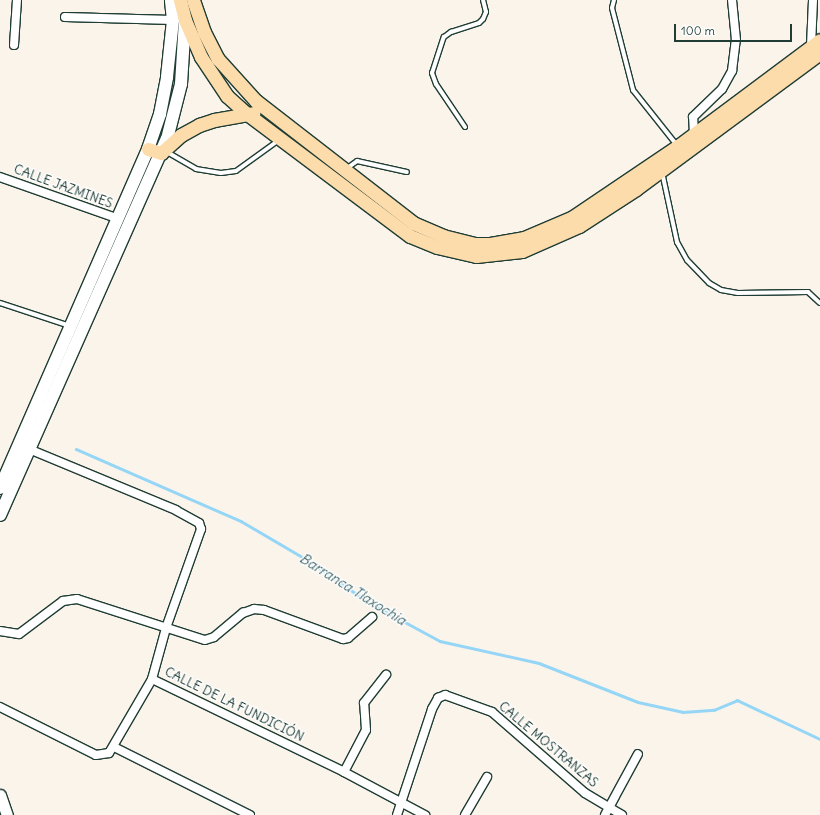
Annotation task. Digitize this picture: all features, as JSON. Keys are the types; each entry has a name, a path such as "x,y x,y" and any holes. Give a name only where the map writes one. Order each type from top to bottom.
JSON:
{"main road":[{"path":"171,0 179,20 213,78 246,113 410,236 437,247 476,256 522,251 561,236 603,212 662,170 817,47"},
{"path":"0,488 32,429 163,152 181,84 179,20 180,0"},
{"path":"0,515 29,449 32,429 71,327 148,149 160,114 179,20 192,0"},
{"path":"192,0 204,32 218,59 243,89 273,114 398,212 427,230 460,241 490,244 524,238 561,223 598,202 817,47"},
{"path":"163,152 181,135 199,125 246,113 273,114"},
{"path":"148,149 163,152"}],"street":[{"path":"14,45 17,0"},
{"path":"694,134 692,117 722,89 732,71 736,40 732,0"},
{"path":"812,0 817,47"},
{"path":"65,17 179,20"},
{"name":"CALLE JAZMINES","path":"0,177 119,219"},
{"path":"29,449 176,510 199,523 200,534 166,628 152,679"},
{"path":"0,631 19,634 63,600 77,599 205,640 214,637 243,612 264,610 343,639 348,638 372,617"},
{"path":"344,772 366,730 364,703 386,675"},
{"name":"CALLE DE LA FUNDICIÓN","path":"114,747 152,679 344,772 425,815"},
{"name":"CALLE MOSTRANZAS","path":"398,815 432,708 438,698 445,695 492,712 607,812 622,815"},
{"path":"0,707 96,755 104,755 114,747 250,815"},
{"path":"607,812 638,754"},
{"path":"465,815 487,778"},
{"path":"0,795 8,814"}],"lane":[{"path":"465,127 432,74 444,38 451,32 479,23 483,19 486,12 482,0"},
{"path":"614,0 612,8 633,90 678,146"},
{"path":"163,152 196,169 221,173 236,171 280,139"},
{"path":"345,170 350,164 357,161 407,172"},
{"path":"662,170 677,242 687,260 709,283 721,290 738,293 808,292 820,303"},
{"path":"0,303 71,327"}],"waterway":[{"name":"Barranca Tlaxochia","path":"76,449 241,521 311,562 368,602 440,641 539,663 638,702 683,712 714,710 737,700 820,739"}]}
